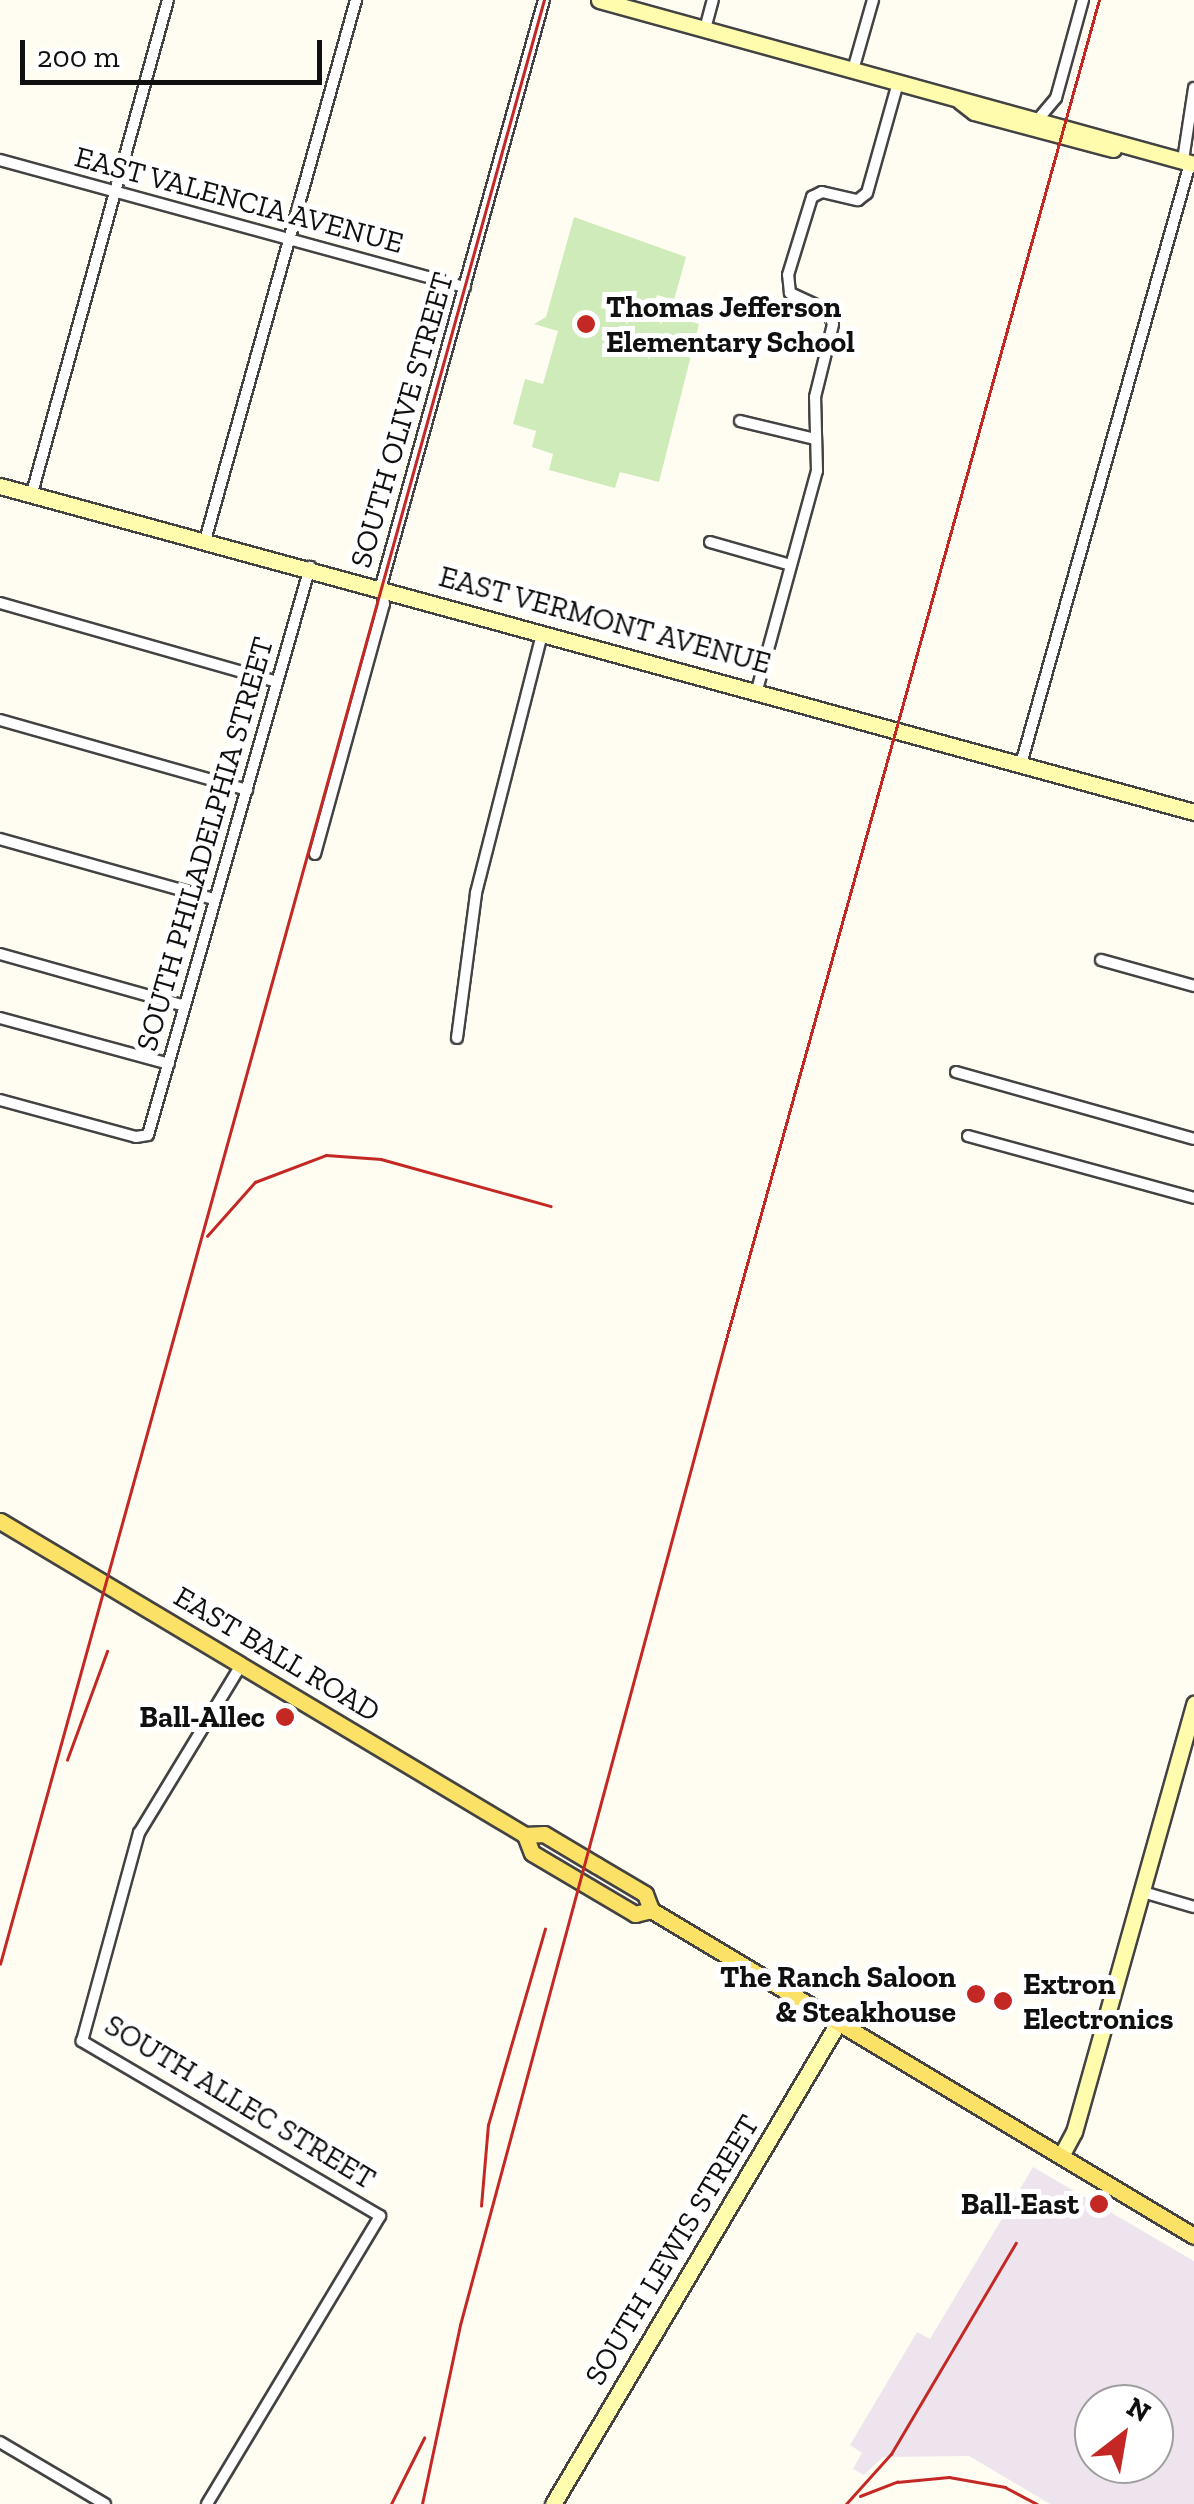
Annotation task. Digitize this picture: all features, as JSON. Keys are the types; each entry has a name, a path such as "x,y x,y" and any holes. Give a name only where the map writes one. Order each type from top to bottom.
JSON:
{"main road":[{"name":"EAST BALL ROAD","path":"0,1520 525,1835 544,1834 605,1870 645,1894 651,1910 1194,2236"}],"street":[{"path":"32,493 168,0"},
{"path":"206,538 356,0"},
{"name":"SOUTH OLIVE STREET","path":"315,854 384,604 381,586 544,0"},
{"path":"599,0 1186,161"},
{"path":"704,29 712,0"},
{"path":"853,70 873,0"},
{"path":"1040,118 1056,98 1083,0"},
{"path":"757,690 817,471 815,398 833,324 827,310 790,293 788,275 812,197 822,192 858,200 867,193 898,83"},
{"path":"1020,764 1186,161 1194,88"},
{"path":"960,100 974,112 1068,138 1155,160 1186,161"},
{"name":"EAST VALENCIA AVENUE","path":"0,160 465,287"},
{"path":"740,421 815,439"},
{"name":"EAST VERMONT AVENUE","path":"1,490 32,493 206,538 542,635 757,690 1194,812"},
{"path":"710,542 791,565"},
{"name":"SOUTH PHILADELPHIA STREET","path":"0,1100 136,1137 148,1135 310,567"},
{"path":"0,604 277,682"},
{"path":"457,1038 476,892 542,635"},
{"path":"0,720 247,790"},
{"path":"0,839 213,899"},
{"path":"0,954 182,1005"},
{"path":"1101,960 1194,986"},
{"path":"0,1018 169,1064"},
{"path":"956,1072 1194,1140"},
{"path":"968,1136 1194,1198"},
{"name":"SOUTH ALLEC STREET","path":"208,2504 380,2216 82,2041 139,1833 241,1665"},
{"path":"1061,2156 1074,2132 1194,1704"},
{"path":"1143,1892 1194,1907"},
{"name":"SOUTH LEWIS STREET","path":"555,2503 838,2023"},
{"path":"0,2442 105,2504"}],"shaded area":[{"path":"1033,2167 1194,2261 1194,2504 1050,2504 969,2456 883,2457 864,2475 853,2469 862,2453 850,2445 917,2332 930,2339"}],"green space":[{"path":"574,217 686,257 674,300 657,295 653,311 699,324 659,482 620,472 615,488 549,470 553,454 532,447 536,431 513,424 525,379 543,384 558,331 534,324 546,317"}],"railway":[{"path":"0,1964 544,0"},
{"path":"422,2504 460,2325 725,1343 1099,0"},
{"path":"207,1236 255,1182 326,1155 381,1159 551,1206"},
{"path":"67,1760 107,1651"},
{"path":"481,2206 488,2125 545,1929"},
{"path":"846,2504 891,2454 1016,2243"},
{"path":"391,2504 424,2438"},
{"path":"860,2496 897,2482 949,2477 1005,2487 1037,2504"}],"place":[{"name":"Thomas Jefferson Elementary School","path":"586,324"},
{"name":"Ball-Allec","path":"285,1717"},
{"name":"The Ranch Saloon & Steakhouse","path":"976,1994"},
{"name":"Extron Electronics","path":"1003,2001"},
{"name":"Ball-East","path":"1099,2204"}]}
